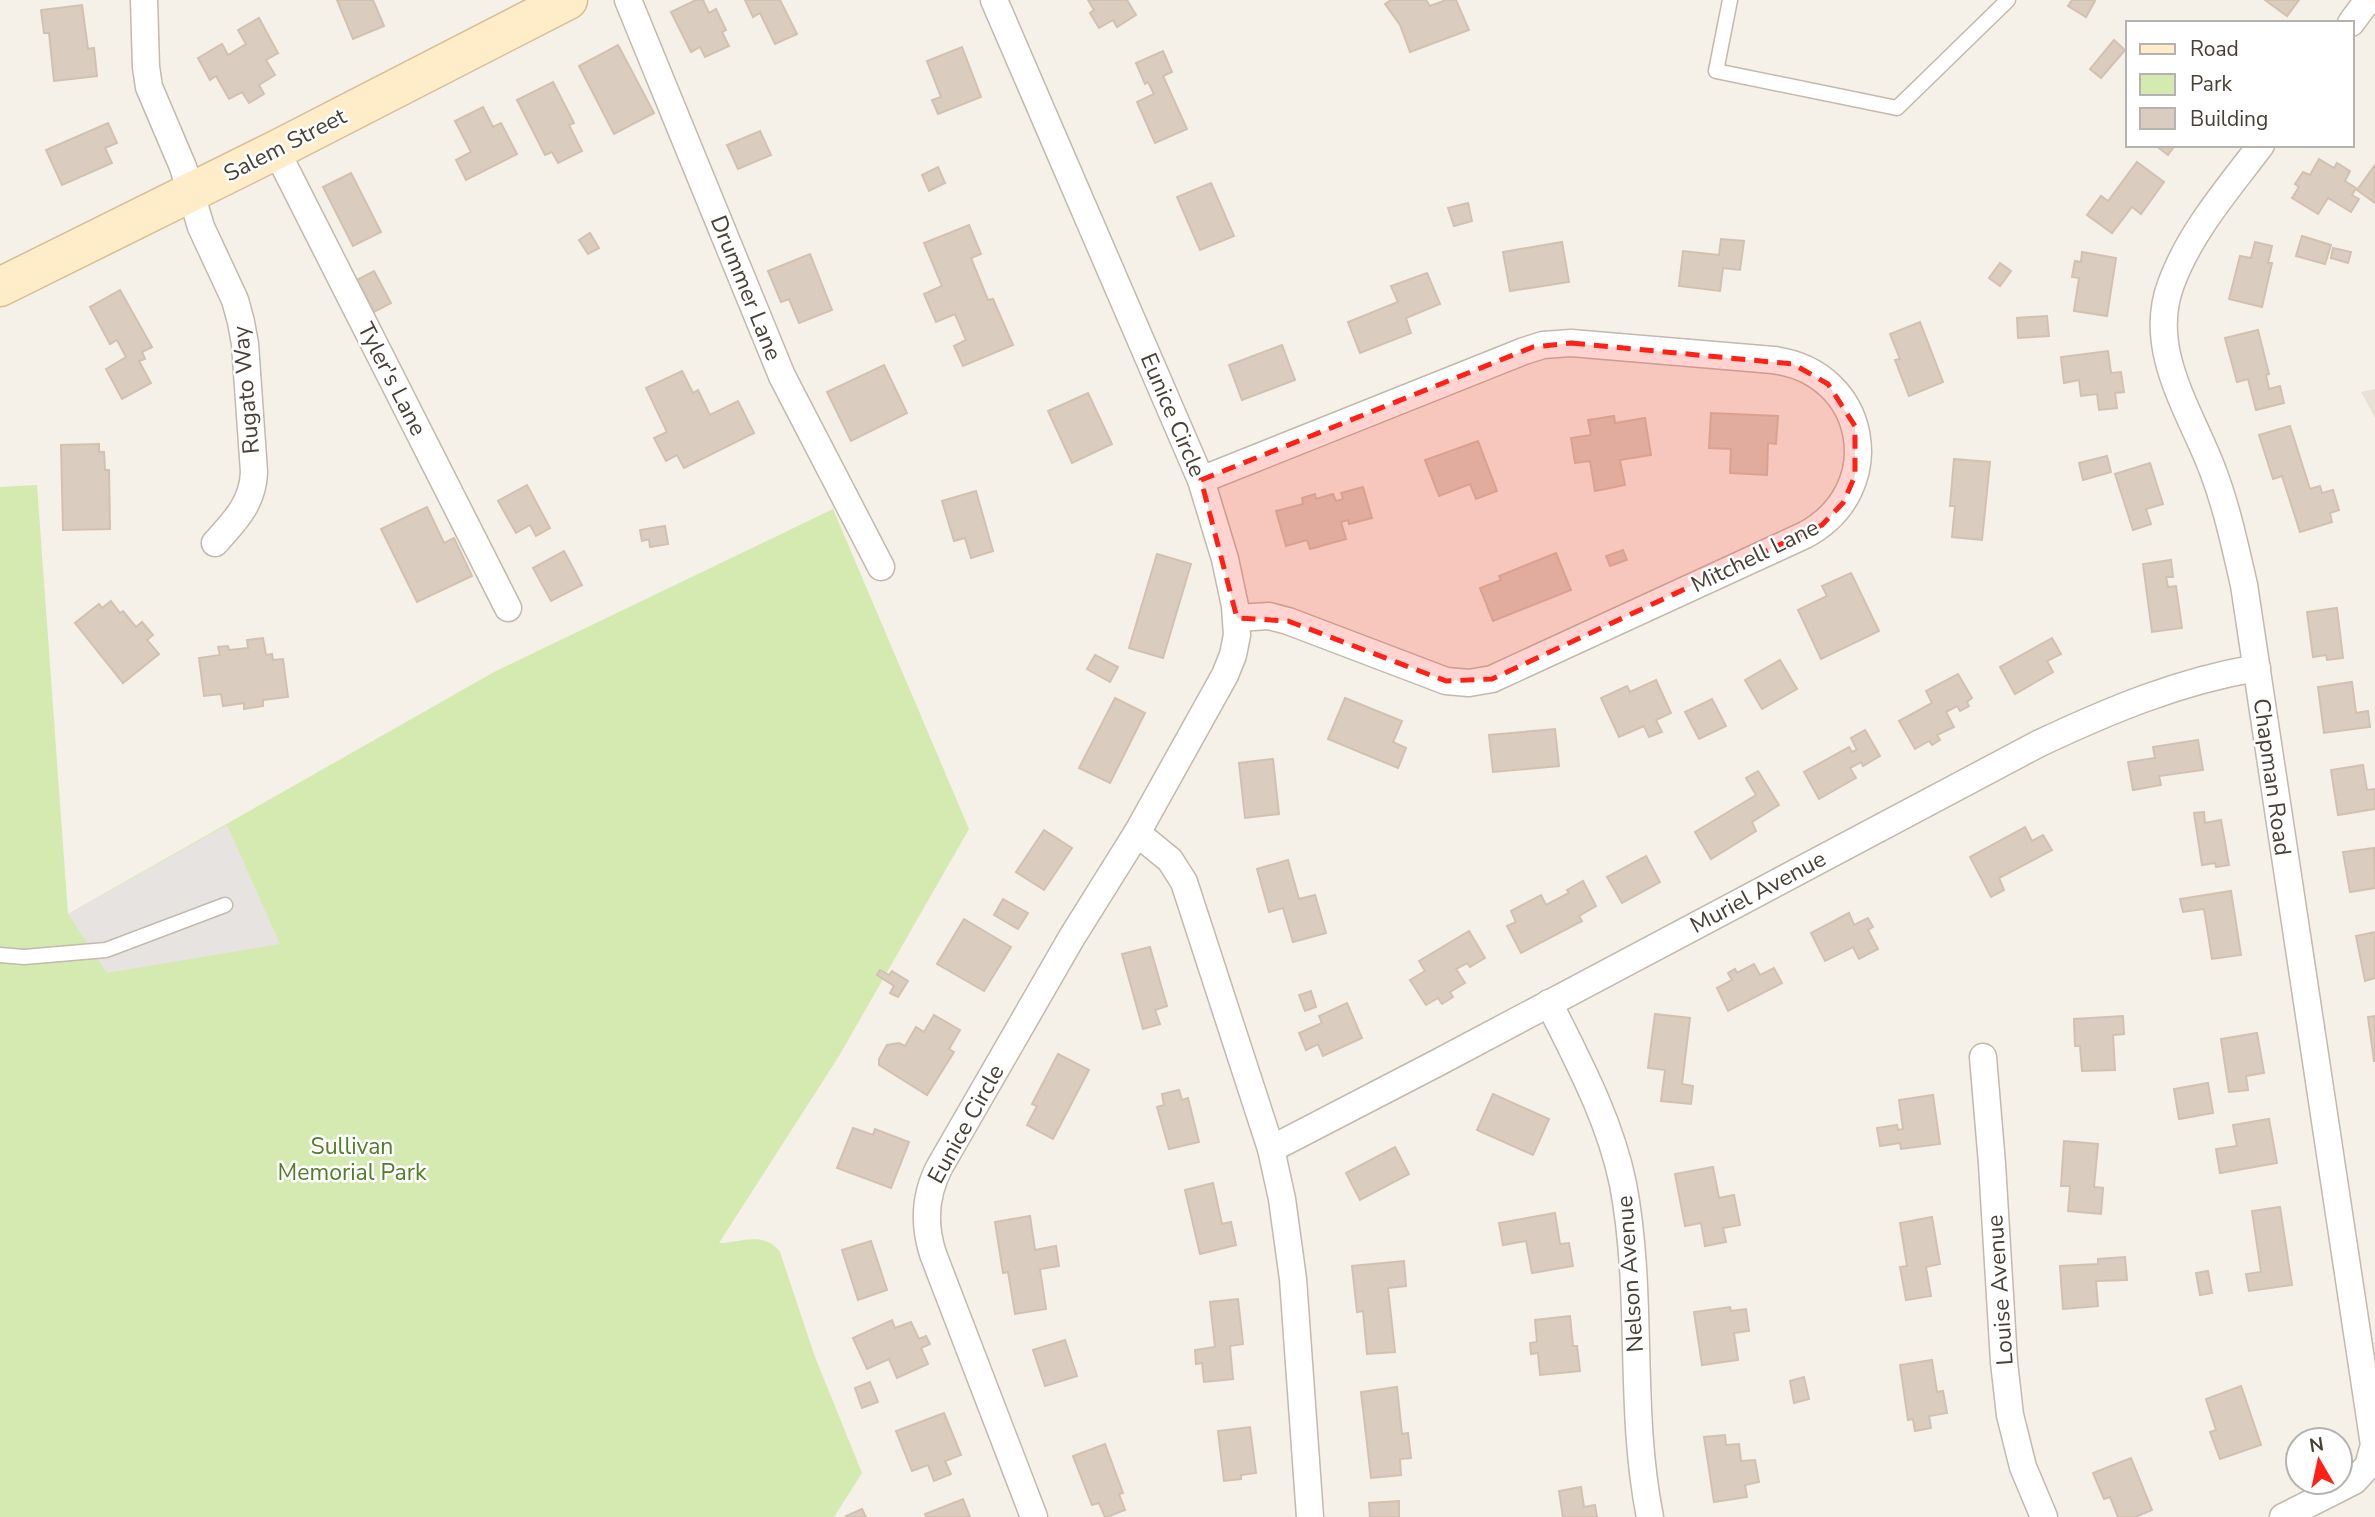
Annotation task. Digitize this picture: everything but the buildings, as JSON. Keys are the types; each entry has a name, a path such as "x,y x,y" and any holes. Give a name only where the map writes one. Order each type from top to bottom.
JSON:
{"main road":[{"name":"Salem Street","path":"0,287 276,150 568,0"}],"street":[{"name":"Rugato Way","path":"144,0 148,80 183,167 201,227 239,311 246,344 254,472 252,489 243,512 215,543"},
{"name":"Drummer Lane","path":"628,0 782,376 881,568"},
{"name":"Eunice Circle","path":"994,0 1201,480 1225,559 1237,618 1235,645 1225,675 1137,833 1072,937 940,1166 928,1198 926,1220 933,1254 1034,1517"},
{"path":"2352,21 2368,0"},
{"name":"Chapman Road","path":"2259,147 2185,252 2170,285 2164,322 2167,354 2173,375 2213,469 2228,516 2244,585 2299,964 2374,1446"},
{"name":"Tyler's Lane","path":"276,150 508,608"},
{"name":"Mitchell Lane","path":"1201,480 1524,351 1552,344 1571,343 1793,363 1828,384 1847,407 1855,426 1858,456 1856,475 1843,503 1822,525 1492,679 1469,683 1446,681 1288,621 1269,616 1237,618"},
{"name":"Muriel Avenue","path":"1271,1149 2038,744 2162,692 2212,676 2257,668"},
{"path":"1137,833 1170,860 1184,882 1271,1149 1287,1227 1293,1279 1310,1517"},
{"name":"Nelson Avenue","path":"1549,1003 1596,1100 1623,1183 1631,1239 1643,1473 1650,1517"},
{"name":"Louise Avenue","path":"1983,1057 2010,1415 2017,1450 2044,1517"},
{"path":"2283,1517 2354,1480 2368,1466 2374,1446"}],"lane":[{"path":"1730,0 1716,71 1898,108 2008,0"},
{"path":"0,955 24,957 106,950 225,905"}],"highlighted area":[{"path":"1571,343 1793,364 1828,384 1855,426 1855,476 1843,503 1822,525 1492,679 1446,681 1288,621 1237,618 1201,480 1533,347"}],"shaded area":[{"path":"2375,389 2375,418 2361,392"},
{"path":"227,825 280,944 107,973 68,914"}],"green space":[{"name":"Sullivan Memorial Park","path":"37,485 68,914 494,672 833,509 969,829 839,1056 719,1243 759,1239 773,1245 780,1252 815,1357 862,1473 834,1517 0,1517 0,487"}]}
